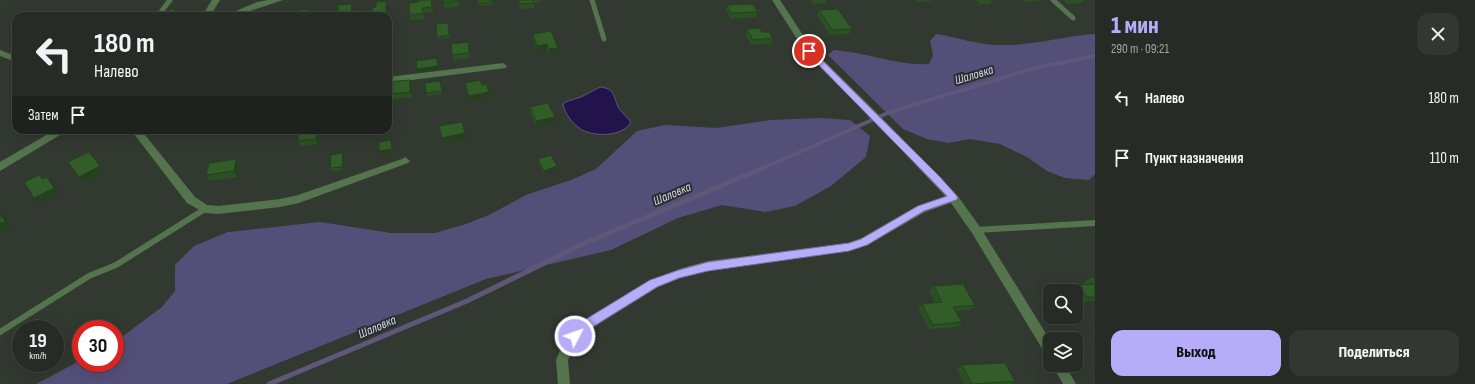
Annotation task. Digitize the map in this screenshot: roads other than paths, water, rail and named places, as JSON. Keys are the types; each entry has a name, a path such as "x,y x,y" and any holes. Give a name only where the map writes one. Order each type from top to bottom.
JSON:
{"street":[{"path":"208,12 216,0"},
{"path":"239,12 260,4 279,0"},
{"path":"776,0 809,51 869,110 953,198 976,230 1043,340"},
{"path":"0,53 12,58"},
{"path":"392,80 503,66"},
{"path":"0,167 55,134"},
{"path":"139,134 191,200 205,209 219,210 299,199 405,161"},
{"path":"564,384 562,360 568,343 582,328 654,284 679,274 708,266 849,247 864,242 921,209 953,198"},
{"path":"1062,372 1070,384"}],"lane":[{"path":"161,12 170,0"},
{"path":"592,0 604,39"},
{"path":"1053,0 1073,18"},
{"path":"0,332 88,276 116,265 205,209"},
{"path":"976,230 1095,223"}],"waterway":[{"name":"Шаловка","path":"766,167 890,112 1035,68 1095,56"},
{"name":"Шаловка","path":"269,384 467,301 585,243 768,166"}]}
